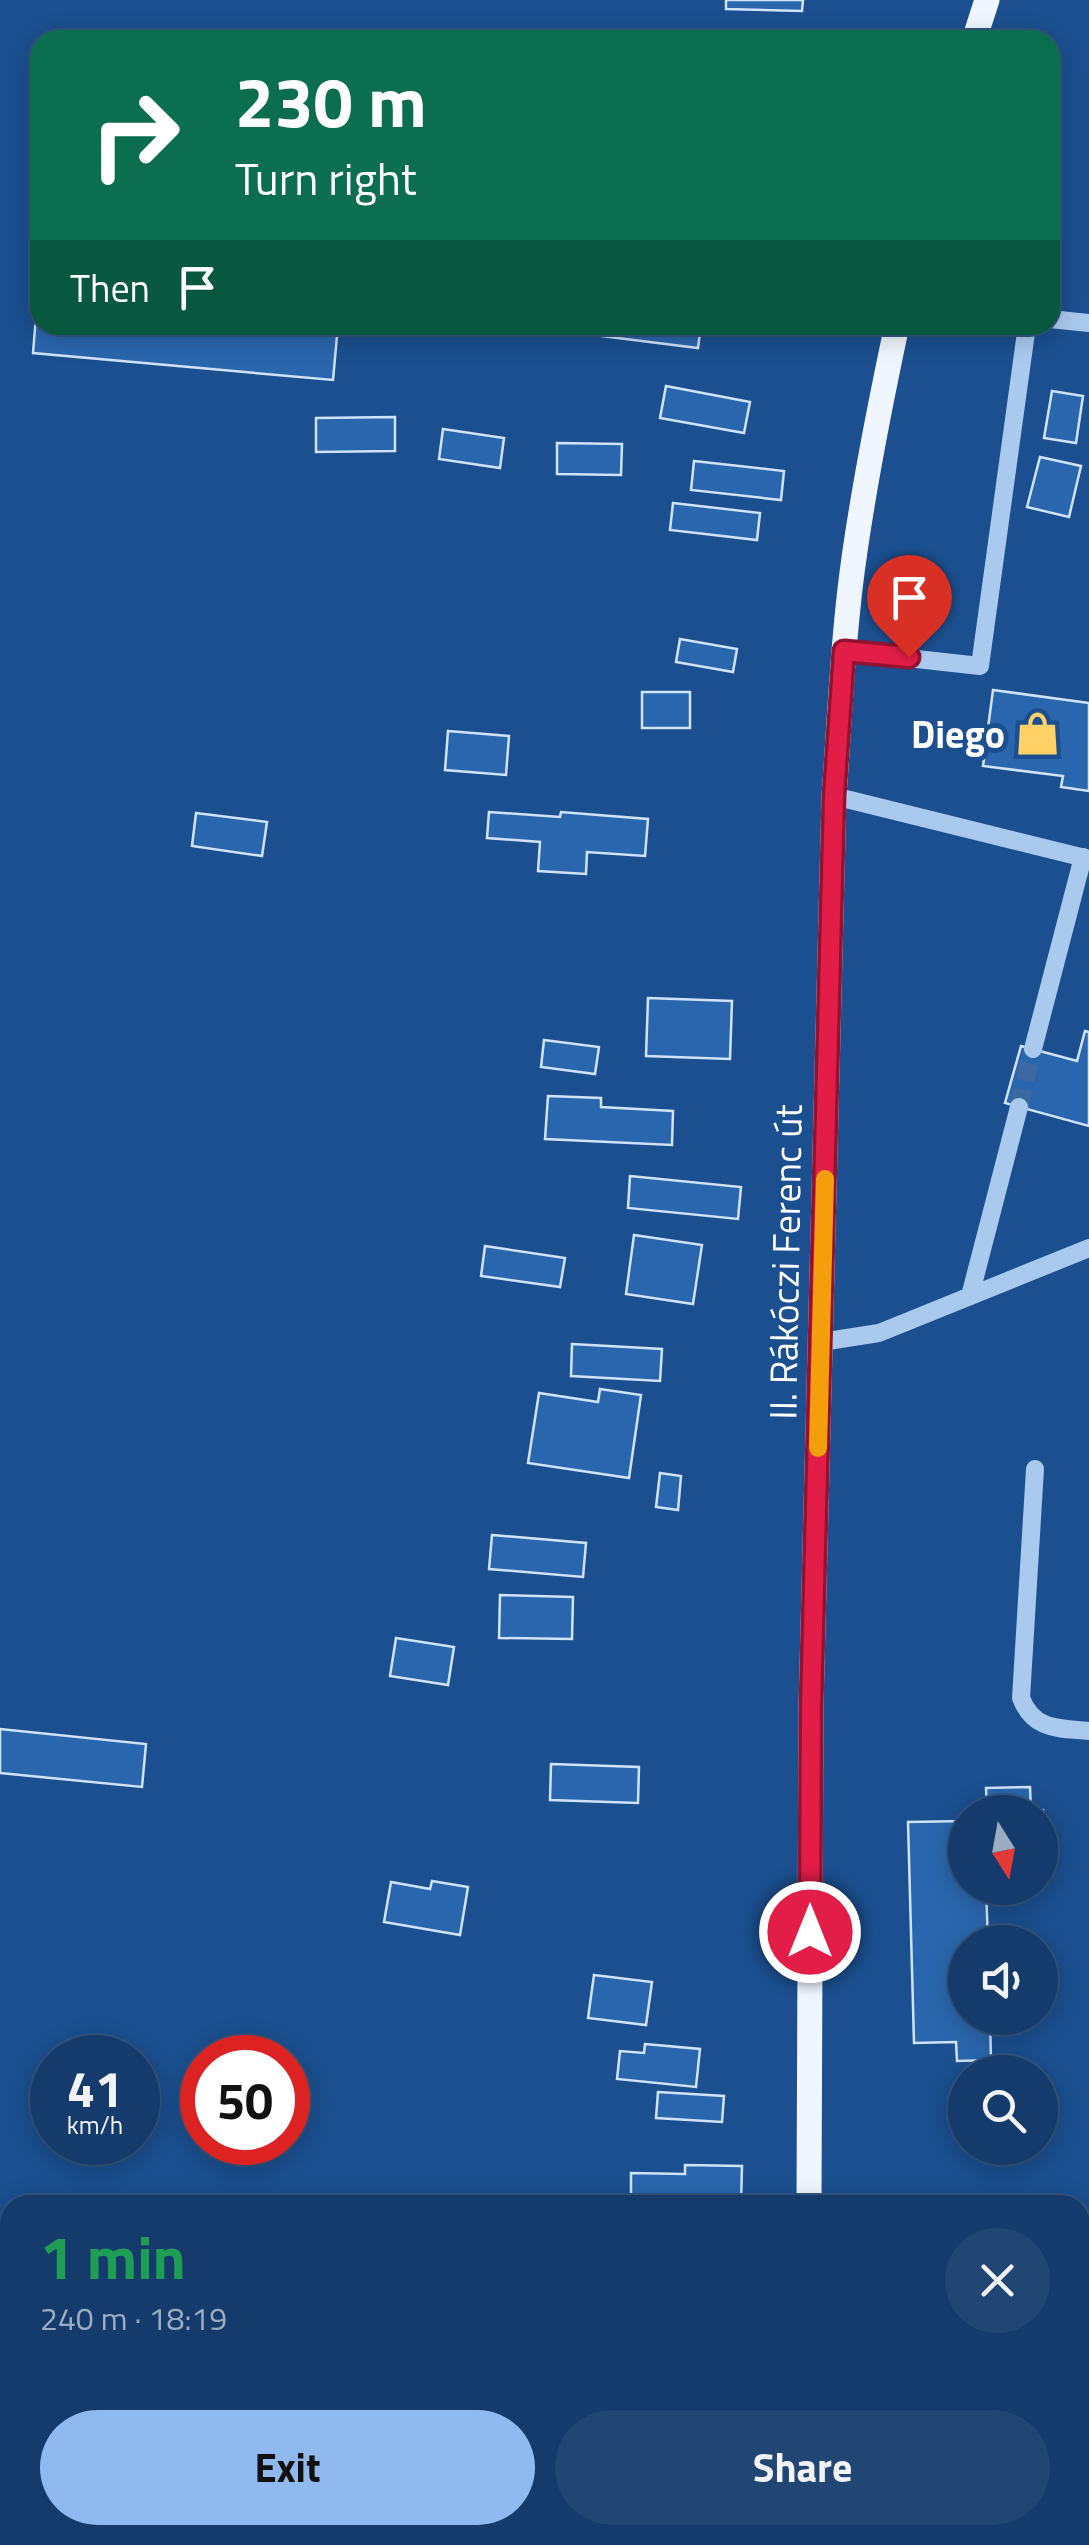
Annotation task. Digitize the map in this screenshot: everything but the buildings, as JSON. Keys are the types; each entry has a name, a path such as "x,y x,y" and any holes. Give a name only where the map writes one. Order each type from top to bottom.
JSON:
{"main road":[{"path":"977,30 987,0"},
{"name":"II. Rákóczi Ferenc út","path":"810,2195 810,1745 834,796 854,554 895,335"}],"lane":[{"path":"1060,320 1089,323"},
{"path":"844,651 980,666 1027,335"},
{"path":"834,796 1086,858 1033,1049"},
{"path":"970,1296 1019,1107"},
{"path":"821,1342 879,1333 1089,1248"},
{"path":"1035,1469 1021,1698 1030,1714 1045,1726 1089,1731"}],"tunnel":[{"path":"1019,1107 1033,1049"}],"slow traffic":[{"path":"818,1448 825,1179"}],"place":[{"name":"Diego","path":"1038,734"}],"route":[{"path":"810,1932 811,1707 834,796 844,651 909,657"}]}
